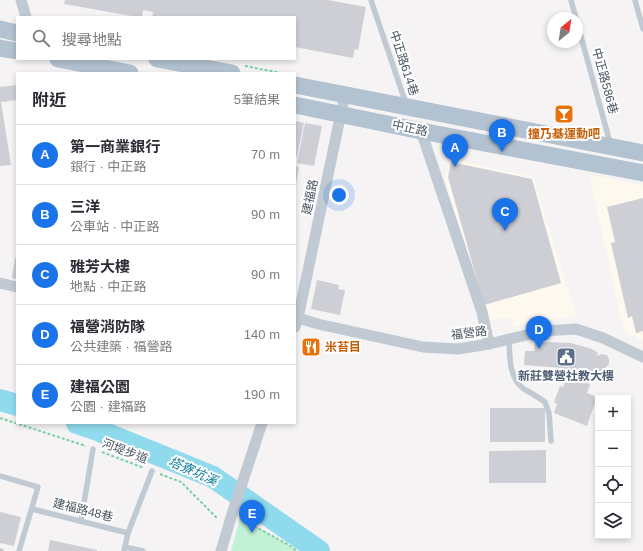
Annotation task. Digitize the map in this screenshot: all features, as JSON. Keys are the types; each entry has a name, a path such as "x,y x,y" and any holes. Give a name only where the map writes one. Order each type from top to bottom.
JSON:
{"main road":[{"path":"0,29 16,32"},
{"path":"0,48 16,51"},
{"path":"63,60 125,72"},
{"path":"165,60 237,69"},
{"name":"中正路","path":"296,85 345,94 408,110 608,147 643,151"},
{"name":"中正路","path":"296,105 419,128 643,173"}],"street":[{"path":"21,0 26,16"},
{"name":"建福路","path":"296,321 345,94"},
{"path":"419,128 482,312 489,344"},
{"path":"0,283 16,287"},
{"name":"福營路","path":"296,321 318,324 423,347 458,349 489,344 543,331 576,329 603,338 643,357"},
{"path":"221,551 229,521 262,424"}],"lane":[{"name":"中正路614巷","path":"371,0 408,110"},
{"path":"571,0 574,12"},
{"path":"635,0 643,29"},
{"name":"中正路586巷","path":"583,44 609,139 608,147"},
{"path":"509,339 510,363 514,377 522,388 545,402 549,413 551,441"},
{"path":"81,521 93,448"},
{"path":"143,551 125,549 128,533 152,471"},
{"path":"0,476 38,487 19,551"},
{"name":"建福路48巷","path":"32,509 128,533"}],"path":[{"path":"237,69 270,72"},
{"name":"河堤步道","path":"0,418 16,423"},
{"name":"河堤步道","path":"19,424 93,448 181,482 229,521 287,544 297,551"}],"shaded area":[{"path":"450,159 533,177 576,315 513,327 510,318 490,320 445,180"},
{"path":"589,175 643,185 643,341 624,332"}],"green space":[{"path":"240,518 287,544 297,551 231,551"}],"building":[{"path":"65,0 328,0 366,7 358,50 355,49 353,58 296,47 296,16 152,16 153,12 143,10 142,16 131,16 64,4"},
{"path":"16,85 16,100 1,102 11,165 0,166 0,87"},
{"path":"296,121 304,123 296,157"},
{"path":"305,123 322,126 314,166 297,163"},
{"path":"451,162 532,179 561,283 484,305 448,177"},
{"path":"296,166 299,167 296,185"},
{"path":"643,198 643,331 636,333 632,316 628,318 611,243 615,242 607,207"},
{"path":"15,258 16,258 16,279 12,278"},
{"path":"317,280 339,285 338,289 345,290 340,315 311,309"},
{"name":"新莊雙營社教大樓","path":"535,343 571,343 592,349 598,353 597,356 602,354 607,355 609,364 604,369 604,372 562,372 562,368 524,365 525,351 534,351"},
{"path":"567,376 590,384 587,393 595,396 595,403 587,426 554,413 557,404 554,402 560,386 563,387"},
{"path":"490,408 545,408 545,442 490,442"},
{"path":"546,450 546,483 489,483 489,451"},
{"path":"0,512 21,517 14,546 0,543"},
{"path":"50,540 97,550 97,551 48,551"}],"waterway":[{"name":"塔寮坑溪","path":"0,400 16,405"},
{"name":"塔寮坑溪","path":"80,424 213,477 319,551"}],"place":[{"name":"撞乃基運動吧","path":"564,114"},
{"name":"三洋","path":"502,152"},
{"name":"第一商業銀行","path":"455,167"},
{"name":"雅芳大樓","path":"505,231"},
{"name":"米苔目","path":"311,347"},
{"name":"福營消防隊","path":"539,349"},
{"name":"新莊雙營社教大樓","path":"566,357"},
{"name":"建福公園","path":"252,533"}]}
